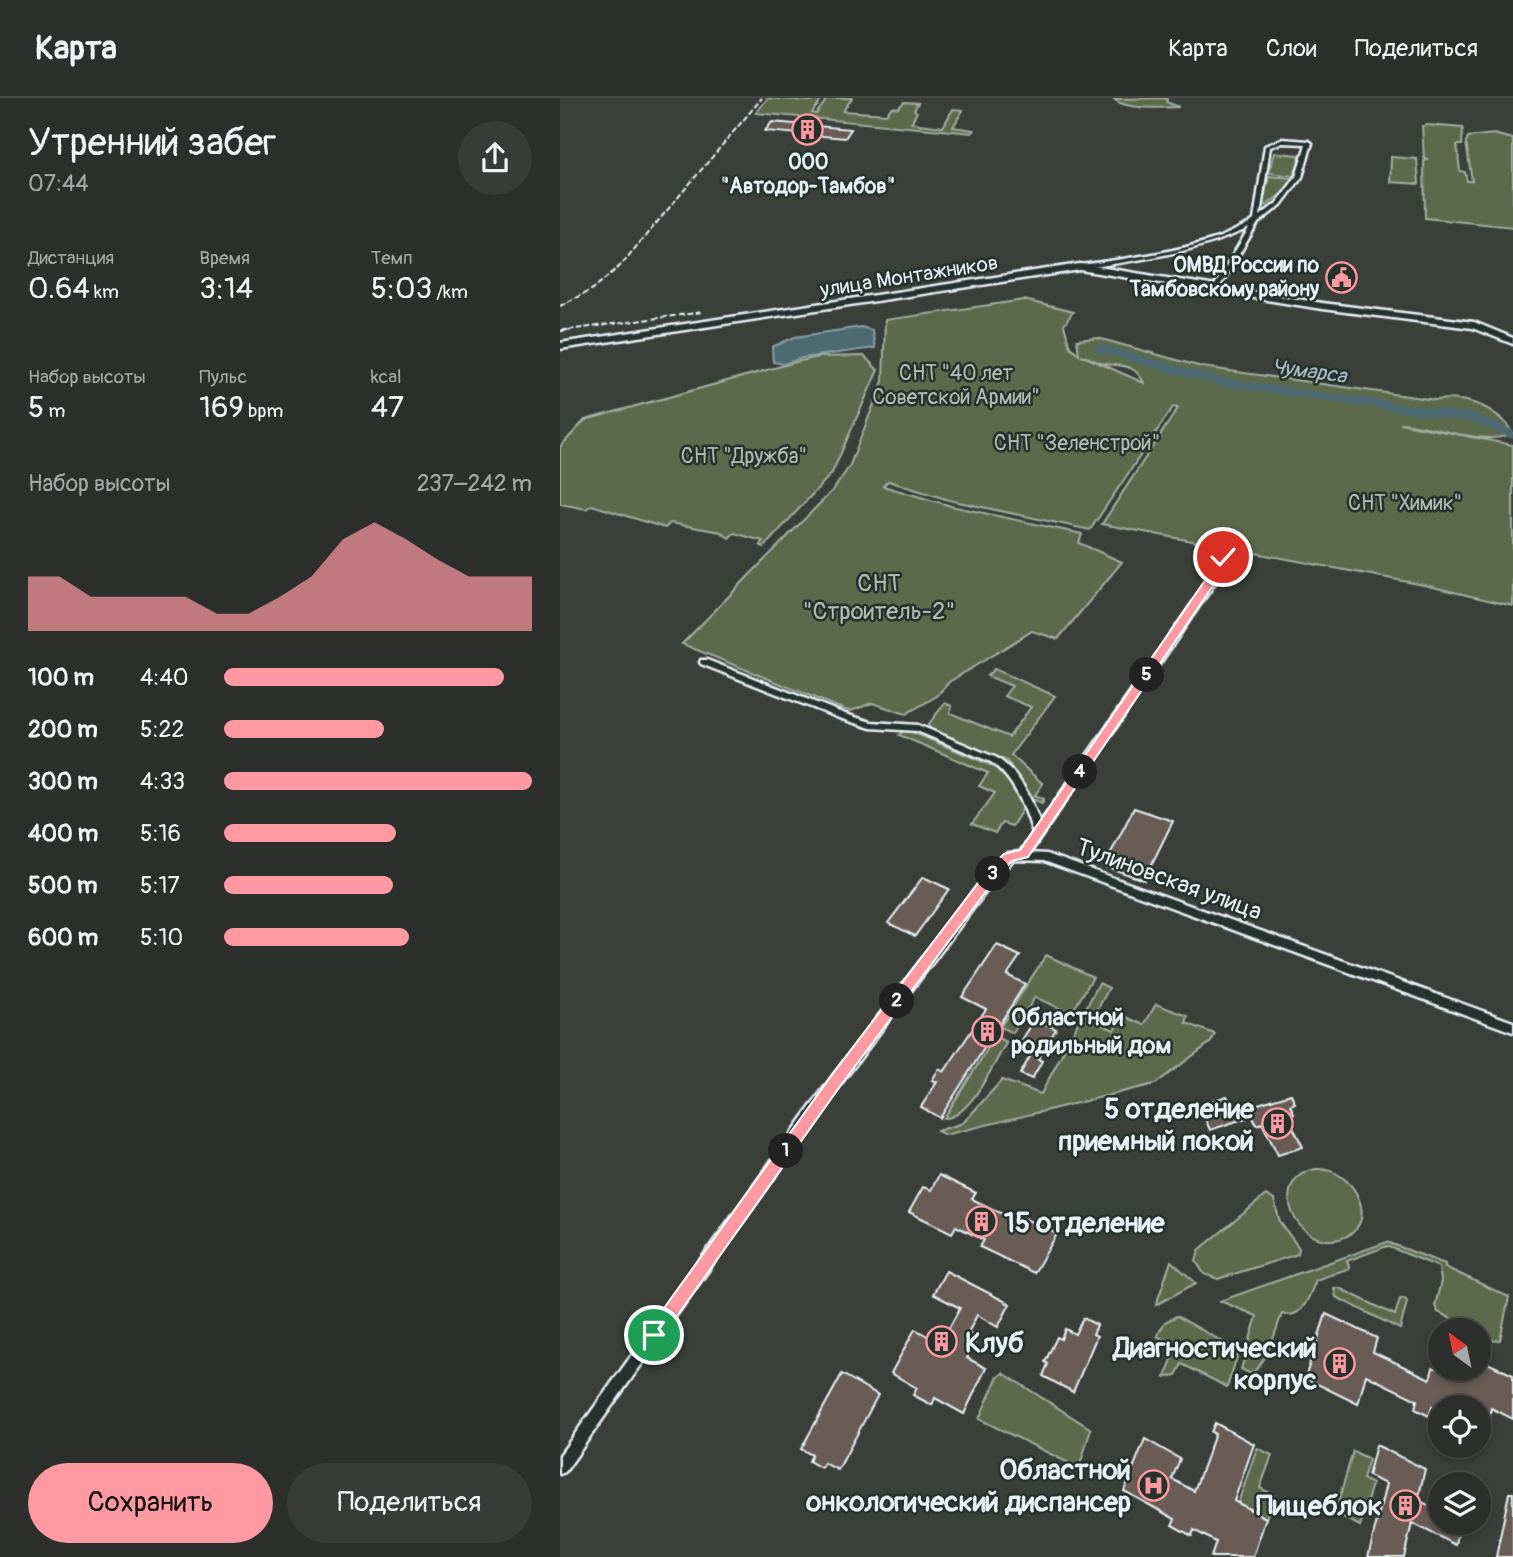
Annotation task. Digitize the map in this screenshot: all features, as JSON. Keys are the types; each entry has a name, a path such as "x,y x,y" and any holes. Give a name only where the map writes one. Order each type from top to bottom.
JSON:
{"main road":[{"path":"1080,267 1372,314 1474,325 1513,341"},
{"name":"улица Монтажников","path":"560,346 1080,267"}],"street":[{"name":"улица Монтажников","path":"1080,267 1191,249 1237,233 1257,220 1296,186 1304,172 1310,143 1283,141 1268,145 1257,220"},
{"path":"1215,290 1257,220"},
{"path":"560,1467 836,1081 993,874 1008,857 1024,854 1214,578 1223,557"},
{"path":"704,662 842,716 871,725 918,727 994,760 1004,766 1026,800 1038,832"},
{"name":"Тулиновская улица","path":"1024,854 1044,857 1179,904 1513,1027"}],"green space":[{"path":"768,98 811,101 823,98 812,113 816,114 828,98 852,98 843,111 886,114 892,107 898,108 904,102 918,103 911,123 943,127 953,109 963,110 953,127 974,130 972,133 756,113"},
{"path":"1167,98 1166,102 1179,107 1134,107 1114,99"},
{"path":"1422,126 1463,128 1462,145 1457,145 1460,171 1465,172 1467,181 1472,181 1466,142 1468,137 1494,134 1513,139 1513,227 1425,218 1424,161 1428,160 1424,158"},
{"path":"1274,153 1300,155 1294,176 1269,173"},
{"path":"1391,157 1417,159 1419,184 1390,182"},
{"path":"1269,176 1293,178 1285,191 1266,206 1263,204"},
{"path":"1024,300 1073,312 1064,325 1070,347 1079,354 1077,340 1098,338 1202,367 1436,400 1459,400 1480,405 1499,416 1513,433 1502,437 1474,437 1400,423 1513,445 1513,606 1424,585 1102,524 1178,408 1173,407 1090,530 949,500 888,481 883,486 951,506 1082,534 1079,543 1122,562 1058,639 1032,631 949,682 937,696 906,714 872,703 851,711 845,710 682,644 834,489 849,467 883,381 885,320","holes":["1081,355 1101,363 1131,368 1144,383"]},
{"name":"СНТ \"Дружба\"","path":"864,356 878,370 832,473 764,547 760,545 763,541 734,533 729,538 721,532 670,523 665,528 592,505 586,509 560,504 560,447 585,420 796,362 818,357"},
{"path":"994,669 1055,696 1011,755 1043,784 1035,795 1044,799 1042,803 1034,800 1007,761 932,730 928,725 945,703 952,706 950,713 1009,737 1031,707 1004,696 1012,686 987,676"},
{"path":"905,729 1000,769 1025,805 1012,826 1002,823 995,833 972,824 995,793 979,786 988,773 899,735"},
{"path":"1046,955 1093,977 1071,1014 1035,997 1013,1033 1000,1027"},
{"path":"1099,983 1109,988 1095,1014 1104,1018 1101,1024 1114,1030 1122,1015 1144,1025 1156,1004 1188,1016 1186,1023 1215,1034 1211,1042 1155,1084 945,1135 937,1131 963,1123 1002,1080 1041,1094"},
{"path":"995,1037 1007,1042 980,1088 963,1109 954,1116 944,1118"},
{"path":"1316,1169 1330,1171 1343,1178 1359,1199 1362,1211 1360,1223 1352,1233 1339,1239 1323,1240 1310,1234 1299,1224 1292,1212 1289,1198 1292,1185 1301,1175"},
{"path":"1266,1195 1274,1200 1280,1222 1299,1248 1298,1254 1218,1279 1204,1274 1196,1261 1199,1250"},
{"path":"1387,1242 1445,1264 1445,1267 1509,1297 1500,1340 1494,1341 1491,1339 1491,1318 1450,1318 1438,1312 1435,1306 1441,1281 1439,1267 1387,1246 1347,1261 1350,1268 1316,1280 1300,1310 1289,1315 1282,1314 1262,1362 1251,1374 1241,1369 1257,1316 1220,1301"},
{"path":"1171,1261 1196,1283 1156,1305"},
{"path":"1334,1288 1395,1315 1400,1299 1405,1298 1407,1302 1400,1329 1336,1297"},
{"path":"1177,1316 1239,1351 1227,1387 1182,1364 1176,1375 1165,1377 1177,1347 1157,1336 1165,1322"},
{"path":"1003,1373 1091,1429 1079,1468 979,1419 997,1378"},
{"path":"1257,1448 1272,1455 1260,1488 1274,1495 1266,1518 1238,1503"},
{"path":"1353,1451 1369,1459 1363,1479 1372,1484 1360,1526 1335,1513"}],"water":[{"path":"861,327 872,330 875,348 802,358 784,364 773,362 772,347 795,337"}],"building":[{"name":"ООО \"Автодор-Тамбов\"","path":"772,122 851,129 845,138 765,131"},
{"path":"1134,808 1173,821 1144,880 1104,866"},
{"path":"923,877 949,889 915,936 888,923"},
{"name":"Областной родильный дом","path":"997,945 1020,956 1007,975 1025,984 940,1118 921,1107 937,1082 932,1080 939,1069 944,1072 986,1009 962,997"},
{"path":"1035,1019 1056,1029 1038,1059 1042,1061 1032,1079 1020,1074 1031,1055 1017,1048"},
{"name":"5 отделение приемный покой","path":"1291,1094 1295,1103 1290,1105 1294,1113 1287,1115 1303,1147 1278,1155 1262,1123 1257,1125 1252,1116 1210,1130 1199,1105 1227,1096 1235,1111"},
{"name":"15 отделение","path":"939,1175 976,1193 972,1199 1011,1218 1013,1213 1057,1234 1034,1273 980,1247 984,1240 956,1226 952,1233 909,1212 923,1187 931,1190"},
{"name":"Клуб","path":"946,1271 1010,1304 998,1327 977,1315 968,1333 977,1338 967,1358 986,1368 964,1414 935,1398 932,1405 913,1395 917,1388 891,1373 915,1329 931,1338 934,1334 943,1339 960,1308 933,1294"},
{"path":"1326,1314 1377,1338 1373,1352 1428,1378 1428,1381 1491,1381 1491,1365 1513,1375 1513,1419 1491,1408 1491,1395 1428,1395 1428,1416 1415,1409 1417,1400 1366,1375 1358,1404 1305,1378"},
{"path":"1083,1318 1097,1325 1093,1334 1097,1336 1073,1392 1043,1376 1048,1364 1045,1362 1057,1337 1061,1339 1065,1329 1075,1334"},
{"path":"842,1374 878,1395 838,1470 824,1463 821,1468 809,1461 812,1455 801,1449"},
{"name":"Областной онкологический диспансер","path":"1215,1423 1254,1444 1234,1501 1266,1518 1253,1557 1211,1557 1216,1542 1194,1530 1192,1536 1172,1525 1175,1519 1124,1491 1145,1439 1180,1459 1172,1479 1194,1491 1215,1434 1211,1432"},
{"name":"Пищеблок","path":"1376,1445 1425,1469 1418,1500 1428,1505 1428,1531 1412,1523 1404,1557 1368,1557 1386,1484 1368,1476"},
{"path":"1509,1493 1513,1493 1513,1557 1496,1557"},
{"name":"Пищеблок","path":"1436,1535 1458,1535 1456,1545"}],"waterway":[{"name":"Чумарса","path":"1099,348 1220,382 1475,418 1513,435"}],"railway":[{"path":"560,306 593,289 620,266 762,98"},
{"path":"572,329 560,331 703,312"}],"place":[{"name":"ООО \"Автодор-Тамбов\"","path":"808,130"},
{"name":"ОМВД России по Тамбовскому району","path":"1342,277"},
{"name":"Областной родильный дом","path":"988,1031"},
{"name":"5 отделение приемный покой","path":"1277,1124"},
{"name":"15 отделение","path":"981,1222"},
{"name":"Клуб","path":"942,1342"},
{"name":"Диагностический корпус","path":"1340,1363"},
{"name":"Областной онкологический диспансер","path":"1154,1485"},
{"name":"Пищеблок","path":"1405,1505"}],"route":[{"path":"654,1335 836,1081 993,874 1008,857 1024,854 1214,578 1223,557"}],"park label":[{"name":"СНТ \"40 лет Советской Армии\"","path":"956,385"},
{"name":"СНТ \"Зеленстрой\"","path":"1077,443"},
{"name":"СНТ \"Химик\"","path":"1405,503"},
{"name":"СНТ \"Строитель-2\"","path":"879,597"}]}
